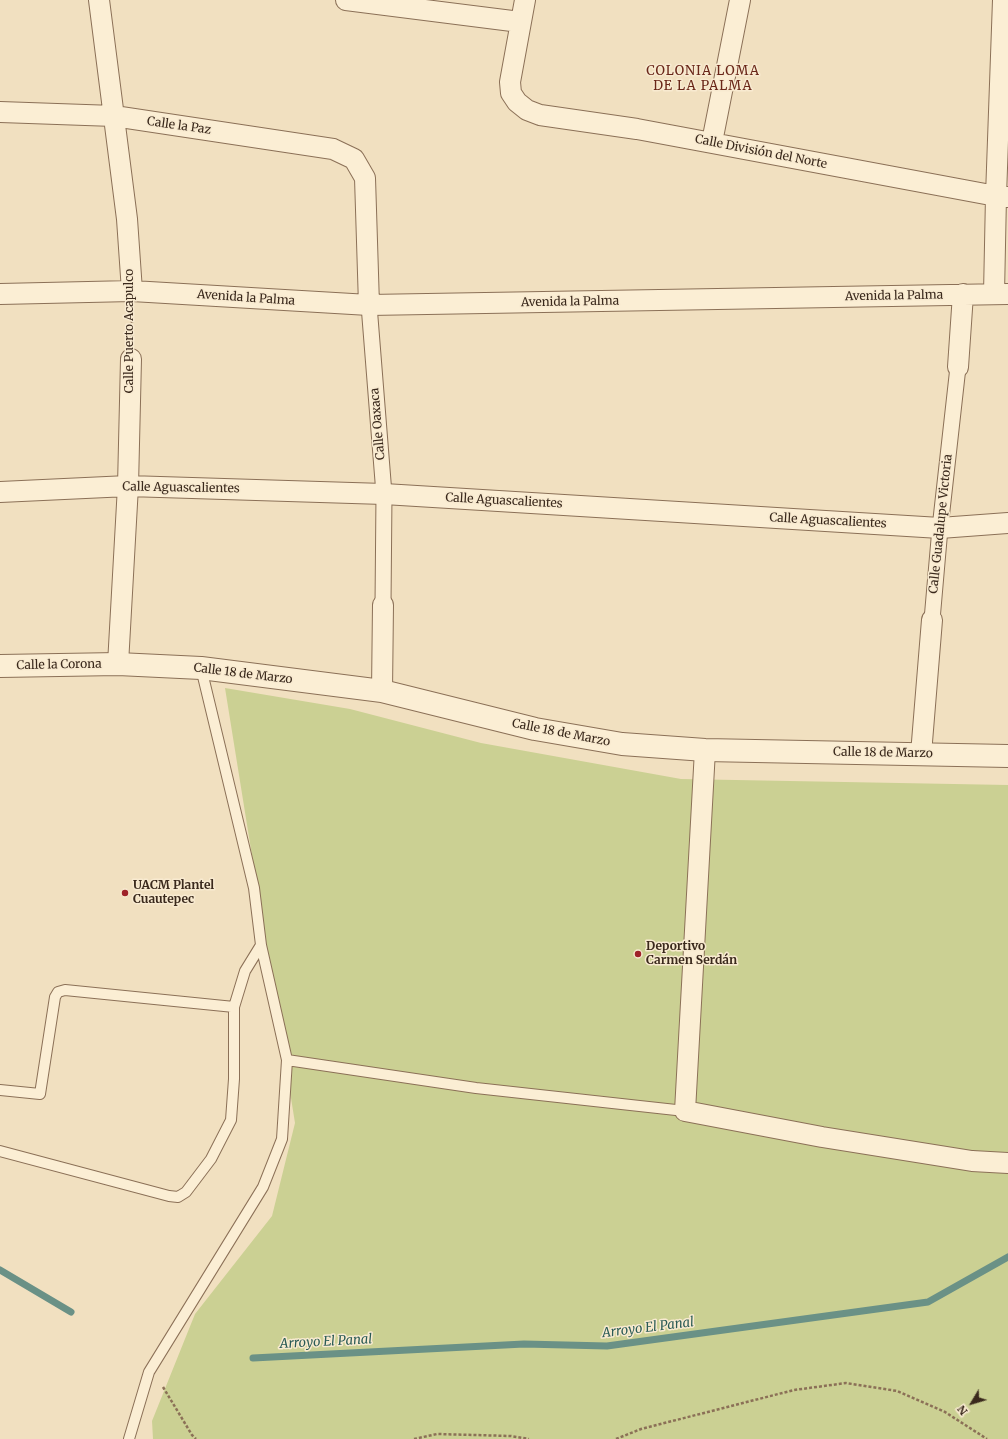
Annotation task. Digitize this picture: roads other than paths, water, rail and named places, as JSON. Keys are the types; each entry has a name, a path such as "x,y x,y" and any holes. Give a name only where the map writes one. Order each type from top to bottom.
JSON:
{"street":[{"name":"Calle Puerto Acapulco","path":"99,0 127,218 132,291"},
{"path":"346,0 520,22 525,0"},
{"path":"712,142 740,0"},
{"path":"1001,294 1003,0"},
{"name":"Calle División del Norte","path":"520,22 510,82 511,93 517,102 527,110 540,115 637,129 712,142 1002,197"},
{"name":"Calle la Paz","path":"0,112 114,116 333,148 354,159"},
{"name":"Calle Oaxaca","path":"354,159 365,178 369,305 384,494 382,692"},
{"name":"Avenida la Palma","path":"0,294 132,291 369,305 1001,294"},
{"name":"Calle Guadalupe Victoria","path":"921,754 940,528 958,367 963,294"},
{"name":"Calle Puerto Acapulco","path":"118,664 128,486 131,359"},
{"name":"Calle Aguascalientes","path":"0,492 128,486 384,494 940,528 1008,523"},
{"name":"Calle la Corona","path":"0,666 118,664"},
{"name":"Calle 18 de Marzo","path":"118,664 201,668 382,692 535,729 622,744 706,750 1008,756"},
{"path":"706,750 685,1111 822,1137 972,1161 1008,1163"}],"lane":[{"path":"129,1439 149,1372 263,1187 282,1140 286,1060 261,945 254,888 201,668"},
{"path":"0,1152 178,1198 186,1192 211,1159 231,1120 234,1079 234,1007 245,971 261,945"},
{"path":"0,1090 40,1094 55,997 58,992 65,990 234,1007"},
{"path":"286,1060 476,1088 685,1111"}],"waterway":[{"name":"Arroyo El Panal","path":"253,1358 524,1344 607,1346 928,1302 1008,1257"},
{"name":"Arroyo El Panal","path":"0,1270 71,1312"}],"place":[{"name":"UACM Plantel Cuautepec","path":"125,893"},
{"name":"Deportivo Carmen Serdán","path":"638,954"}],"district":[{"name":"COLONIA LOMA DE LA PALMA","path":"703,78"}]}
